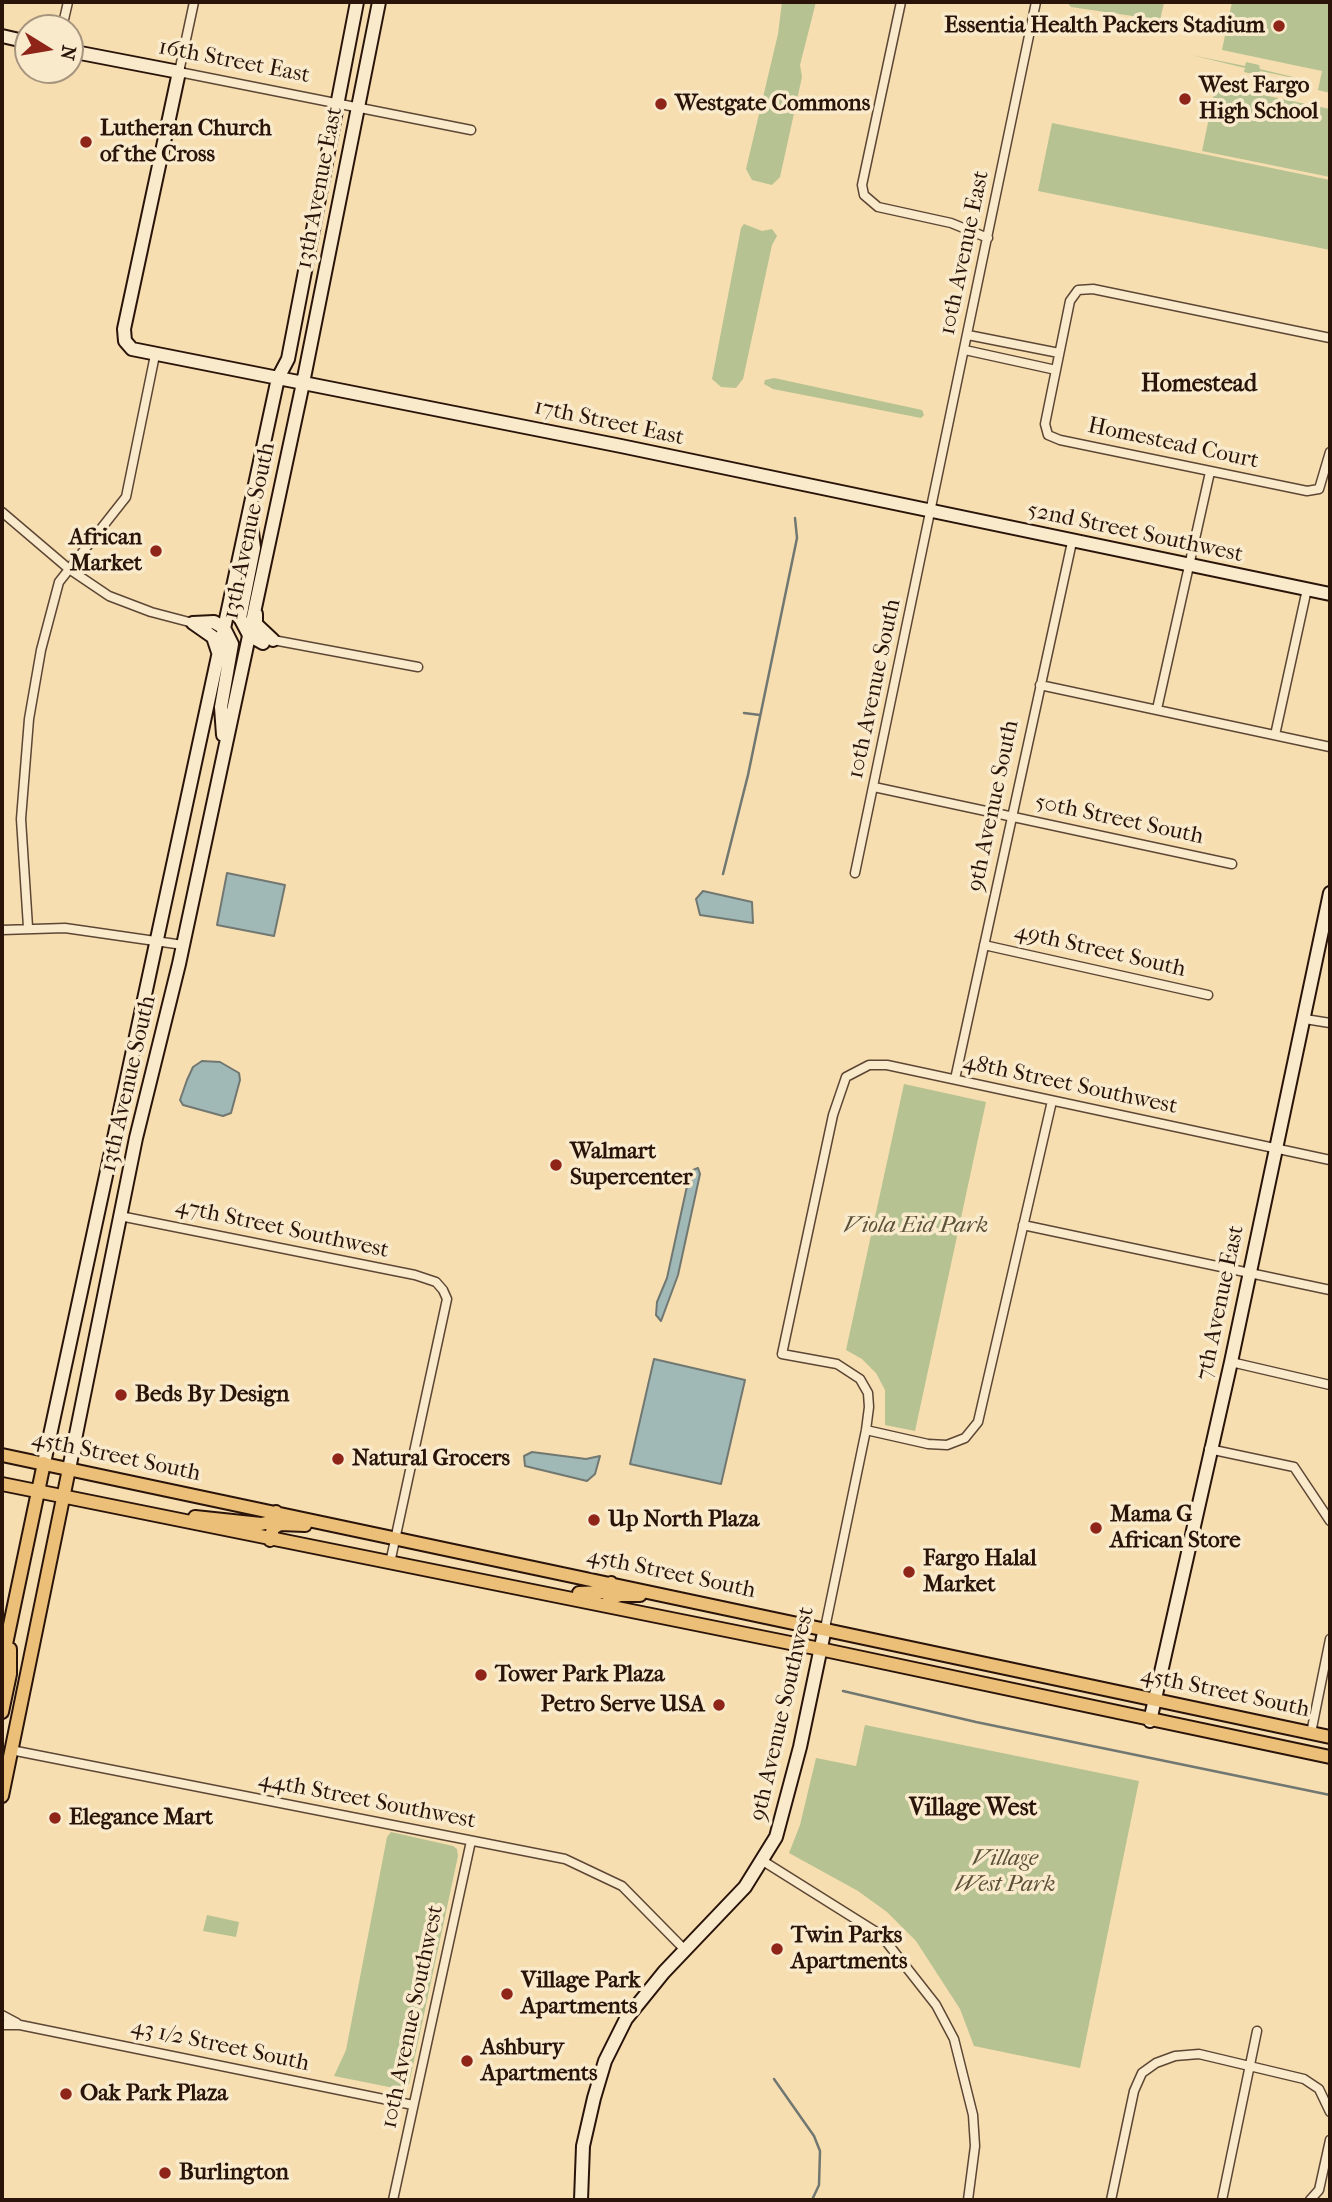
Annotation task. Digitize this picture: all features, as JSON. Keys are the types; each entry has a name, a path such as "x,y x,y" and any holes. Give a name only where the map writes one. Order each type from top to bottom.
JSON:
{"main road":[{"name":"13th Avenue East","path":"278,378 288,359 358,2"},
{"name":"13th Avenue East","path":"303,383 379,2"},
{"name":"16th Street East","path":"84,54 179,72"},
{"name":"17th Street East","path":"179,72 129,306 125,341 132,349 932,513"},
{"name":"13th Avenue South","path":"2,1663 218,656 219,625 234,584 278,378"},
{"name":"13th Avenue South","path":"2,1796 6,1749 63,1498 120,1216 183,945 303,383"},
{"path":"249,513 254,548 240,618 249,635 268,641"},
{"name":"52nd Street Southwest","path":"932,513 1330,594"},
{"path":"256,607 256,624 268,641"},
{"path":"193,623 219,625 229,634 233,652 221,708 224,754"},
{"path":"193,623 214,637 218,656"},
{"path":"243,664 249,653 268,641"},
{"name":"7th Avenue East","path":"1150,1721 1305,1019 1330,893"},
{"path":"120,1216 111,1209 111,1199 126,1115 124,1097"},
{"name":"45th Street South","path":"2,1455 724,1606 1330,1737"},
{"name":"45th Street South","path":"2,1484 270,1540 606,1605 1330,1757"},
{"path":"154,1516 202,1518 251,1525 270,1522 276,1512"},
{"path":"270,1540 273,1528 280,1524 333,1530 346,1527"},
{"path":"492,1584 518,1581 596,1594 606,1592 611,1583"},
{"path":"606,1605 611,1598 630,1593 681,1604 724,1606"},
{"path":"2,1712 10,1674 11,1621"},
{"name":"9th Avenue Southwest","path":"581,2200 583,2146 606,2061 626,2019 664,1972 745,1887 763,1861 783,1816 825,1628"}],"street":[{"path":"179,72 194,2"},
{"path":"901,2 862,185 864,195 878,207 951,223 988,239"},
{"name":"10th Avenue East","path":"932,513 1037,2"},
{"name":"16th Street East","path":"179,72 471,130"},
{"name":"Homestead Court","path":"1330,338 1093,289 1079,290 1070,301 1045,424 1048,435 1060,440 1307,491 1319,489 1330,452"},
{"path":"968,335 1059,353"},
{"path":"965,350 1056,370"},
{"path":"28,928 21,819 29,719 55,593 69,569 126,497 155,355"},
{"path":"1157,709 1210,472"},
{"path":"2,512 69,569 109,596 151,612 193,623"},
{"name":"10th Avenue South","path":"855,873 932,513"},
{"name":"9th Avenue South","path":"955,1079 1072,542"},
{"path":"1275,735 1307,589"},
{"path":"268,641 418,667"},
{"path":"1040,685 1330,747"},
{"name":"50th Street South","path":"874,787 1232,864"},
{"path":"2,930 74,929 183,945"},
{"name":"49th Street South","path":"984,945 1208,995"},
{"path":"1305,1019 1330,1023"},
{"name":"48th Street Southwest","path":"866,1430 868,1392 851,1370 837,1364 782,1354 840,1088 856,1069 878,1064 1330,1160"},
{"path":"866,1430 928,1444 947,1445 956,1443 972,1431 984,1402 1052,1101"},
{"name":"47th Street Southwest","path":"120,1216 436,1282 447,1299 396,1537"},
{"path":"1023,1225 1330,1290"},
{"path":"1230,1362 1330,1385"},
{"name":"9th Avenue Southwest","path":"825,1628 866,1430"},
{"path":"1209,1449 1294,1466 1330,1521"},
{"path":"390,1563 396,1537"},
{"path":"1311,1733 1330,1639"},
{"name":"44th Street Southwest","path":"6,1749 565,1859 622,1886 686,1951"},
{"name":"10th Avenue Southwest","path":"393,2200 471,1841"},
{"path":"763,1861 881,1935 936,2005 954,2039 973,2115 975,2146 968,2200"},
{"name":"43 1/2 Street South","path":"2,2015 20,2025"},
{"name":"43 1/2 Street South","path":"2,2025 20,2025 413,2105"},
{"path":"1222,2200 1257,2031"},
{"path":"1111,2200 1134,2091 1142,2074 1175,2056 1199,2054 1304,2079 1319,2089 1330,2112"},
{"path":"1310,2200 1319,2190 1330,2140"}],"green space":[{"path":"782,2 816,2 800,65 802,77 780,177 772,185 752,180 746,169 778,34"},
{"path":"1067,2 1164,3 1160,20 1071,7"},
{"name":"Essentia Health Packers Stadium","path":"1232,2 1330,2 1330,93 1318,90 1322,71 1222,50"},
{"path":"1191,55 1245,66 1246,62 1259,65 1260,69 1314,82 1260,71 1257,75 1244,72 1245,68"},
{"path":"1216,85 1330,109 1330,177 1202,151"},
{"path":"1052,123 1330,180 1330,250 1038,191"},
{"path":"744,224 762,231 772,229 777,236 772,245 743,379 736,388 721,387 712,379 741,228"},
{"path":"774,378 922,410 924,415 921,418 773,389 764,384 765,380"},
{"name":"Viola Eid Park","path":"904,1084 986,1102 915,1431 885,1425 885,1390 876,1373 862,1359 846,1350"},
{"name":"Village West Park","path":"865,1725 1139,1781 1080,2068 974,2046 960,2009 916,1941 887,1912 858,1891 789,1853 800,1825 816,1758 856,1766"},
{"path":"391,1832 453,1846 457,1849 458,1856 409,2084 399,2089 334,2076 346,2050 387,1837"},
{"path":"207,1915 239,1922 236,1937 203,1931"}],"water":[{"path":"227,873 285,885 274,936 217,925"},
{"path":"703,891 752,902 753,923 700,915 696,899"},
{"path":"202,1061 220,1062 239,1073 240,1080 231,1113 223,1116 183,1105 180,1100 193,1067"},
{"path":"698,1168 700,1174 678,1275 661,1321 656,1315 657,1302 667,1278 687,1186 693,1170"},
{"path":"654,1359 745,1380 721,1484 630,1464"},
{"path":"532,1452 586,1459 600,1456 595,1474 587,1481 525,1466 524,1456"}],"waterway":[{"path":"723,874 748,775 797,538 795,518"},
{"path":"744,713 760,715"},
{"path":"843,1691 976,1722 1330,1795"},
{"path":"774,2079 814,2136 820,2151 819,2185 812,2200"}],"place":[{"name":"Essentia Health Packers Stadium","path":"1279,26"},
{"name":"West Fargo High School","path":"1185,99"},
{"name":"Westgate Commons","path":"661,104"},
{"name":"Lutheran Church of the Cross","path":"86,142"},
{"name":"African Market","path":"156,551"},
{"name":"Walmart Supercenter","path":"556,1165"},
{"name":"Beds By Design","path":"121,1395"},
{"name":"Natural Grocers","path":"338,1459"},
{"name":"Up North Plaza","path":"594,1520"},
{"name":"Mama G African Store","path":"1096,1528"},
{"name":"Fargo Halal Market","path":"909,1572"},
{"name":"Tower Park Plaza","path":"481,1675"},
{"name":"Petro Serve USA","path":"719,1705"},
{"name":"Elegance Mart","path":"55,1818"},
{"name":"Twin Parks Apartments","path":"777,1949"},
{"name":"Village Park Apartments","path":"507,1994"},
{"name":"Ashbury Apartments","path":"467,2061"},
{"name":"Oak Park Plaza","path":"66,2094"},
{"name":"Burlington","path":"165,2173"}],"district":[{"name":"Homestead","path":"1199,385"},
{"name":"Village West","path":"973,1809"}]}
